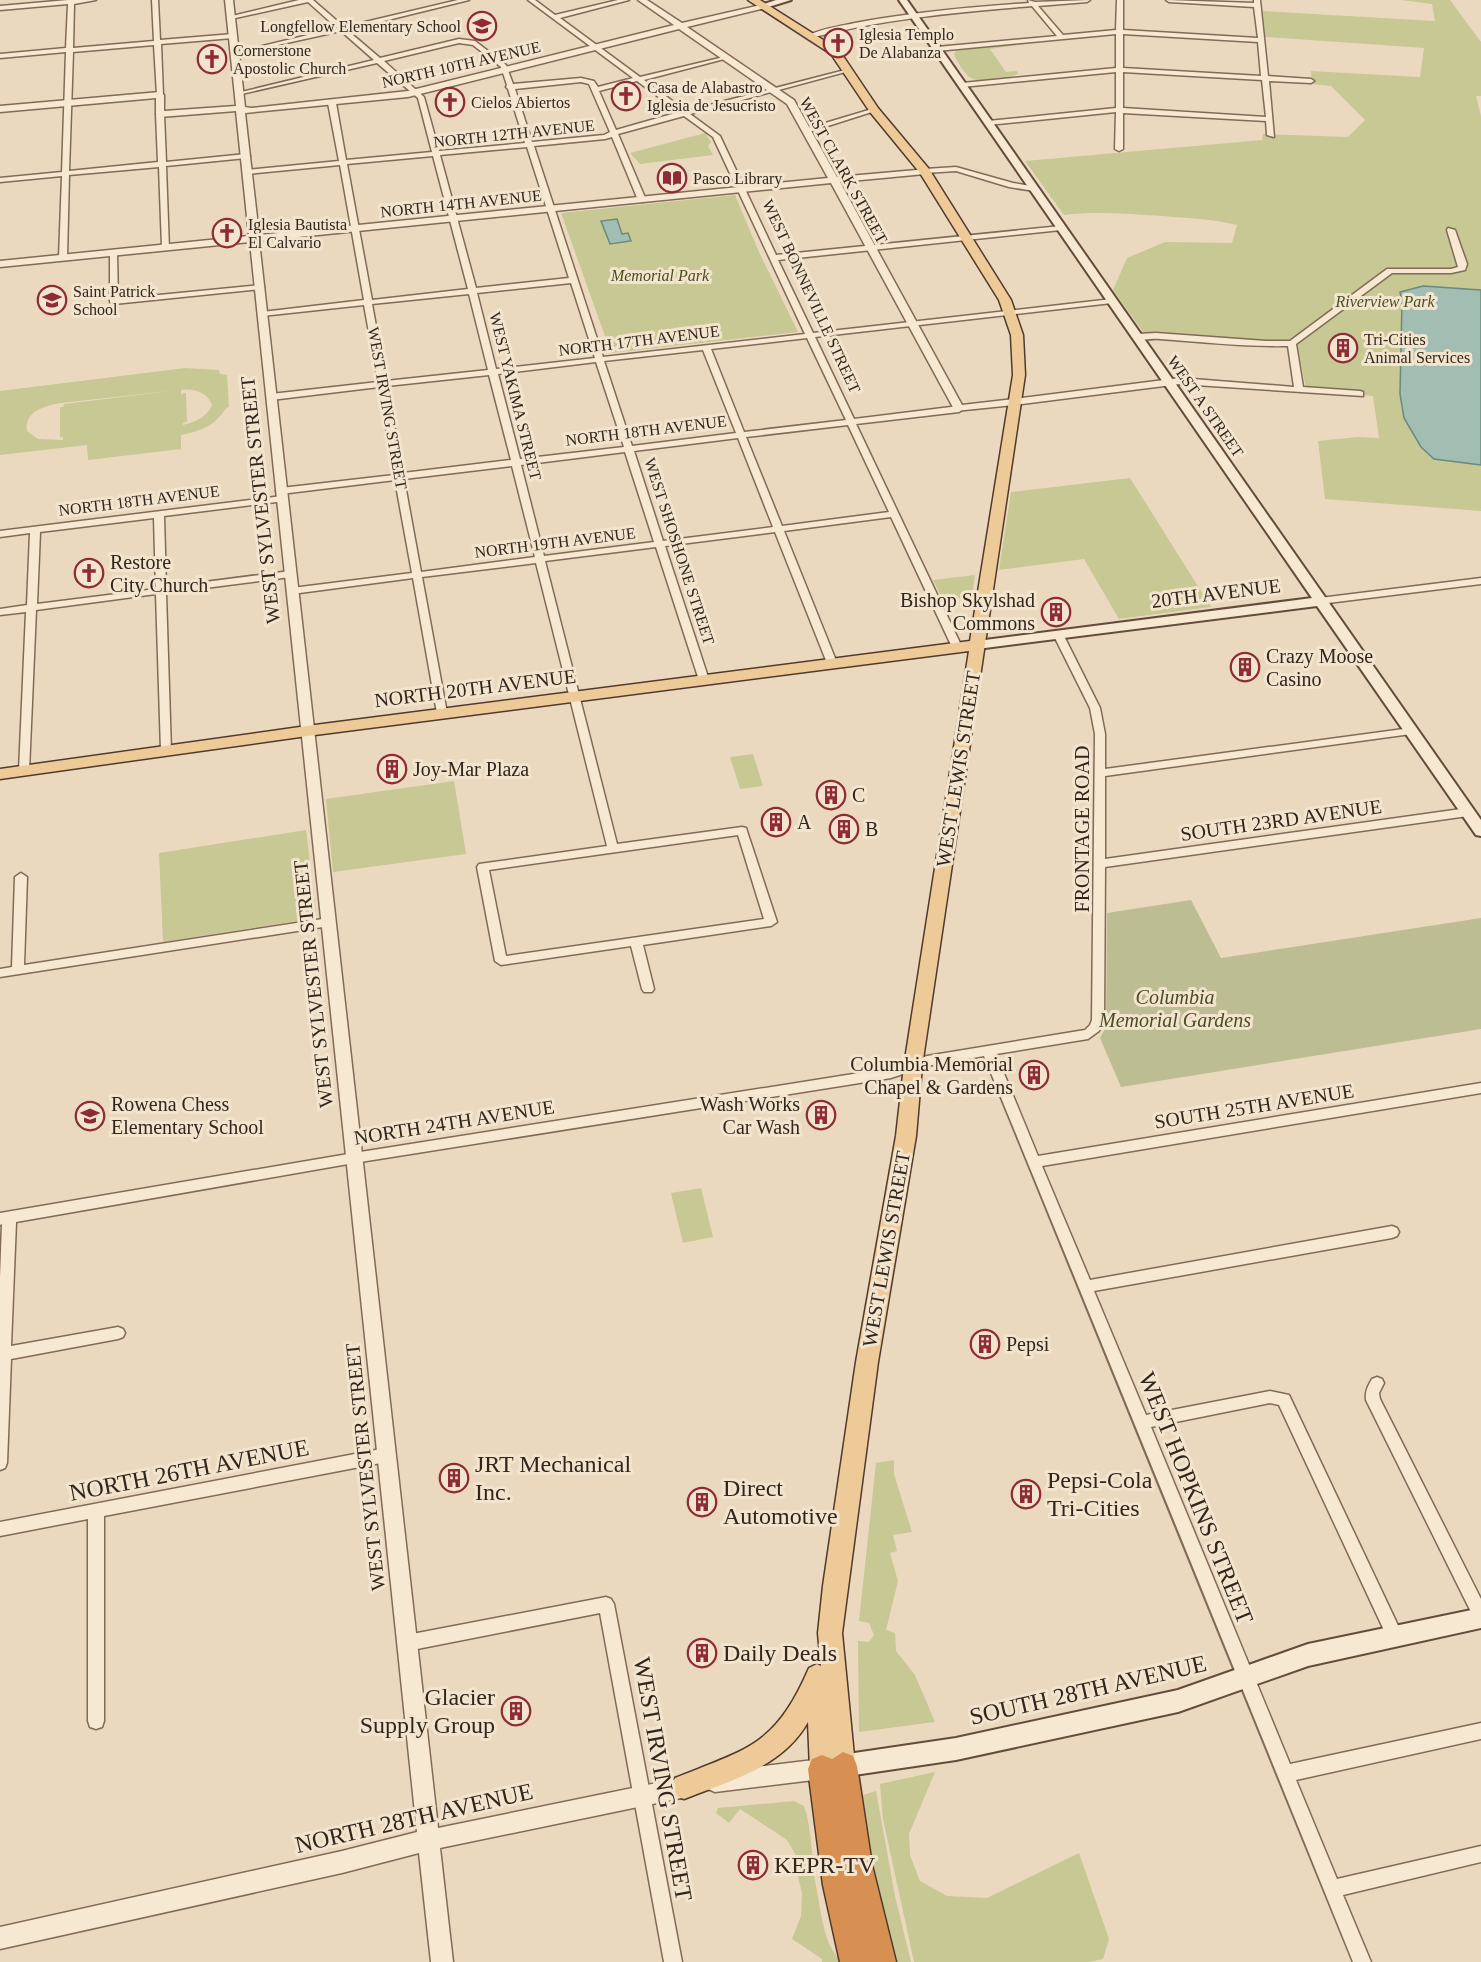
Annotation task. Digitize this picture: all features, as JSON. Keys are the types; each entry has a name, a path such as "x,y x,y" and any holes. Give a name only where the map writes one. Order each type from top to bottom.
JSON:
{"highway":[{"path":"832,1768 831,1839 855,1962"},
{"path":"832,1768 872,1935 881,1962"}],"main road":[{"path":"758,3 787,0"},
{"name":"WEST A STREET","path":"903,0 1481,831"},
{"name":"WEST LEWIS STREET","path":"758,3 835,52 874,110 925,171 998,287 1017,335 1019,361 913,1066 906,1136 867,1362 830,1633 818,1676 832,1768"},
{"name":"20TH AVENUE","path":"957,647 1320,601"},
{"name":"NORTH 20TH AVENUE","path":"0,774 306,731 957,647"},
{"name":"SOUTH 28TH AVENUE","path":"832,1768 956,1749 1178,1701 1211,1691 1245,1676 1308,1654 1481,1616"},
{"name":"WEST LEWIS STREET","path":"830,1633 832,1768"},
{"path":"684,1787 762,1755 781,1741 806,1707 818,1676"}],"street":[{"path":"0,8 93,0"},
{"path":"155,0 165,247"},
{"name":"WEST SYLVESTER STREET","path":"229,0 306,731 329,922 442,1962"},
{"path":"231,17 308,0"},
{"name":"WEST YAKIMA STREET","path":"308,0 421,97 473,291 613,849"},
{"path":"420,0 430,8"},
{"path":"235,54 466,0"},
{"name":"WEST BONNEVILLE STREET","path":"531,0 716,136 957,647"},
{"path":"555,17 626,0"},
{"name":"WEST CLARK STREET","path":"642,0 791,102 959,409"},
{"path":"810,36 872,20 1032,2 1087,0"},
{"path":"1119,149 1120,0"},
{"path":"1169,0 1258,3 1271,135"},
{"path":"63,258 71,1"},
{"path":"1032,2 1061,38"},
{"name":"NORTH 10TH AVENUE","path":"160,114 231,108 250,111 416,92 597,48 758,3"},
{"path":"937,49 1120,32 1262,40"},
{"path":"0,56 233,36"},
{"path":"239,94 467,41 476,44 504,66 505,70"},
{"path":"596,90 726,57"},
{"name":"WEST SHOSHONE STREET","path":"505,70 704,680"},
{"name":"NORTH 12TH AVENUE","path":"247,172 602,138 847,70"},
{"path":"962,85 1120,70 1311,81"},
{"path":"509,87 588,80 592,82 642,200"},
{"path":"0,109 160,95"},
{"name":"WEST IRVING STREET","path":"332,103 442,713"},
{"path":"806,130 874,110"},
{"path":"988,123 1119,110 1269,119"},
{"path":"0,180 246,156"},
{"path":"925,171 957,169 1034,189"},
{"name":"NORTH 14TH AVENUE","path":"0,264 925,171"},
{"path":"774,258 1061,228"},
{"path":"1137,337 1156,336 1292,344 1390,271 1451,271 1462,268 1463,264 1451,230"},
{"path":"113,253 114,302 260,287"},
{"path":"262,314 574,280"},
{"name":"NORTH 17TH AVENUE","path":"271,397 1112,301"},
{"path":"1292,344 1299,389"},
{"path":"706,347 832,663"},
{"path":"1014,402 1180,381 1360,394"},
{"name":"NORTH 18TH AVENUE","path":"0,534 159,514 400,476 1014,402"},
{"path":"159,514 166,751"},
{"name":"NORTH 19TH AVENUE","path":"292,591 894,514"},
{"path":"24,771 35,530"},
{"path":"0,612 290,574"},
{"name":"20TH AVENUE","path":"1320,601 1481,581"},
{"name":"FRONTAGE ROAD","path":"1058,634 1098,717 1101,741 1098,1020 1092,1031"},
{"path":"1101,773 1411,731"},
{"name":"SOUTH 23RD AVENUE","path":"1100,864 1468,812"},
{"path":"742,831 771,922 501,961 483,867 613,849 742,831"},
{"path":"18,971 21,878"},
{"path":"0,974 329,922"},
{"path":"636,942 648,989"},
{"name":"NORTH 24TH AVENUE","path":"4,1218 354,1158 891,1073 927,1061 1082,1035 1092,1031"},
{"name":"WEST HOPKINS STREET","path":"988,1051 1362,1962"},
{"name":"SOUTH 25TH AVENUE","path":"1034,1162 1481,1088"},
{"path":"0,1463 4,1354 4,1218"},
{"path":"1085,1287 1392,1232"},
{"path":"4,1354 118,1333"},
{"path":"1377,1383 1372,1393 1373,1400 1481,1616"},
{"path":"1141,1422 1270,1397 1280,1398 1287,1405 1395,1636"},
{"name":"NORTH 26TH AVENUE","path":"0,1529 386,1455"},
{"path":"96,1511 96,1721"},
{"name":"WEST IRVING STREET","path":"407,1643 606,1604 673,1962"},
{"path":"1284,1774 1481,1731"},
{"name":"NORTH 28TH AVENUE","path":"0,1938 342,1862 429,1840 642,1795 684,1787 832,1768"},
{"path":"1332,1889 1481,1854"}],"green space":[{"name":"Riverview Park","path":"1401,0 1450,0 1481,42 1481,96 1476,96 1481,116 1481,511 1325,499 1318,441 1357,437 1379,438 1373,396 1306,389 1297,343 1143,332 1113,290 1127,258 1165,242 1232,243 1238,222 1237,225 1200,219 1113,213 1064,215 1025,161 1262,140 1263,134 1348,137 1365,120 1331,86 1312,84 1311,71 1420,77 1424,48 1265,37 1263,11 1435,21 1432,4"},
{"path":"1024,44 990,49 1006,72 1017,71 1018,74 995,80 982,81 971,78 954,55 956,50"},
{"path":"705,133 711,142 708,146 713,155 640,164 630,153"},
{"name":"Memorial Park","path":"735,195 759,252 798,332 611,353 561,213"},
{"path":"185,368 219,370 220,374 227,375 229,407 207,427 181,435 181,449 88,460 87,445 0,455 0,391","holes":["179,390 64,404 60,407 60,437 63,437 63,440 38,439 27,431 27,424 32,414 49,406 61,403","181,390 200,392 212,405 200,418 183,425 187,422 186,393 181,394"]},
{"path":"1130,478 1211,607 1119,619 1084,559 999,570 1011,492"},
{"path":"975,575 972,597 943,600 933,580"},
{"path":"753,754 763,786 740,789 730,757"},
{"path":"454,781 466,854 333,872 326,799"},
{"path":"306,830 316,912 309,919 163,942 159,853"},
{"name":"Columbia Memorial Gardens","path":"1191,900 1221,958 1481,918 1481,1029 1121,1087 1100,1038 1106,1027 1107,913"},
{"path":"701,1188 713,1237 683,1243 671,1193"},
{"path":"894,1460 894,1474 912,1532 893,1535 897,1551 890,1553 898,1581 886,1630 895,1633 896,1651 915,1675 935,1722 859,1732 858,1641 869,1642 874,1635 869,1623 859,1621 876,1463"},
{"path":"935,1772 909,1834 910,1855 920,1881 947,1896 987,1898 1079,1853 1109,1939 1103,1959 1089,1962 914,1962 883,1819 880,1784"},
{"path":"876,1791 895,1896 911,1962 895,1962 880,1909 863,1795"},
{"path":"794,1801 804,1806 807,1816 814,1876 823,1924 827,1939 839,1962 822,1962 822,1959 792,1939 801,1916 802,1893 797,1873 797,1857 787,1840 740,1809 729,1823 716,1813 718,1808"}],"shaded area":[{"path":"617,219 622,234 628,233 631,241 610,244 601,221"},
{"path":"1423,286 1481,290 1481,465 1434,459 1421,447 1404,418 1400,394 1402,302 1400,292"}],"place":[{"name":"Longfellow Elementary School","path":"482,26"},
{"name":"Iglesia Templo De Alabanza","path":"838,43"},
{"name":"Cornerstone Apostolic Church","path":"212,59"},
{"name":"Casa de Alabastro Iglesia de Jesucristo","path":"626,96"},
{"name":"Cielos Abiertos","path":"450,102"},
{"name":"Pasco Library","path":"672,178"},
{"name":"Iglesia Bautista El Calvario","path":"227,233"},
{"name":"Saint Patrick School","path":"52,300"},
{"name":"Tri-Cities Animal Services","path":"1343,348"},
{"name":"Restore City Church","path":"89,573"},
{"name":"Bishop Skylshad Commons","path":"1056,612"},
{"name":"Crazy Moose Casino","path":"1245,667"},
{"name":"Joy-Mar Plaza","path":"392,769"},
{"name":"C","path":"831,795"},
{"name":"A","path":"776,822"},
{"name":"B","path":"844,829"},
{"name":"Columbia Memorial Chapel & Gardens","path":"1034,1075"},
{"name":"Wash Works Car Wash","path":"821,1115"},
{"name":"Rowena Chess Elementary School","path":"90,1116"},
{"name":"Pepsi","path":"985,1344"},
{"name":"JRT Mechanical Inc.","path":"454,1478"},
{"name":"Pepsi-Cola Tri-Cities","path":"1026,1494"},
{"name":"Direct Automotive","path":"702,1502"},
{"name":"Daily Deals","path":"702,1653"},
{"name":"Glacier Supply Group","path":"516,1711"},
{"name":"KEPR-TV","path":"753,1865"}]}
